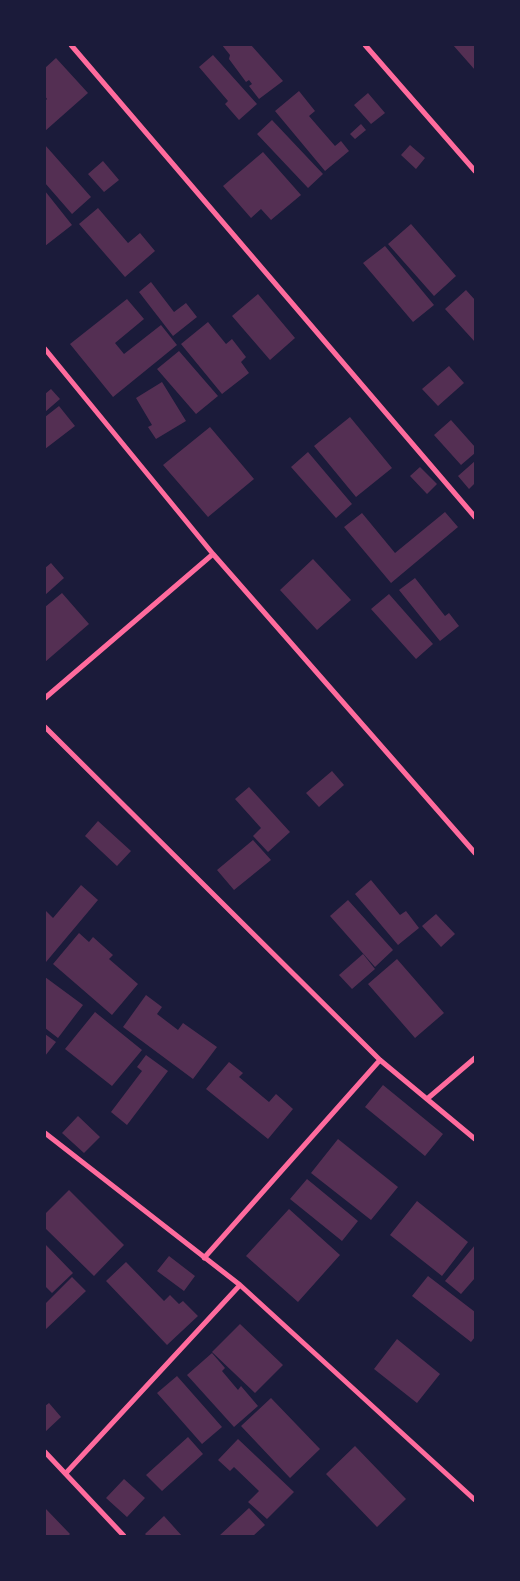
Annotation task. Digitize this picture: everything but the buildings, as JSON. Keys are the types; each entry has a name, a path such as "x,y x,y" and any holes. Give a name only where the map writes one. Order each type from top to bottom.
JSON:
{"street":[{"path":"71,45 475,517"},
{"path":"365,45 475,171"},
{"path":"45,349 213,554 475,853"},
{"path":"45,698 213,554"},
{"path":"45,728 380,1060 475,1139"},
{"path":"427,1099 475,1058"},
{"path":"204,1258 380,1060"},
{"path":"45,1133 240,1285 475,1500"},
{"path":"66,1473 240,1285"},
{"path":"45,1452 124,1536"}]}
